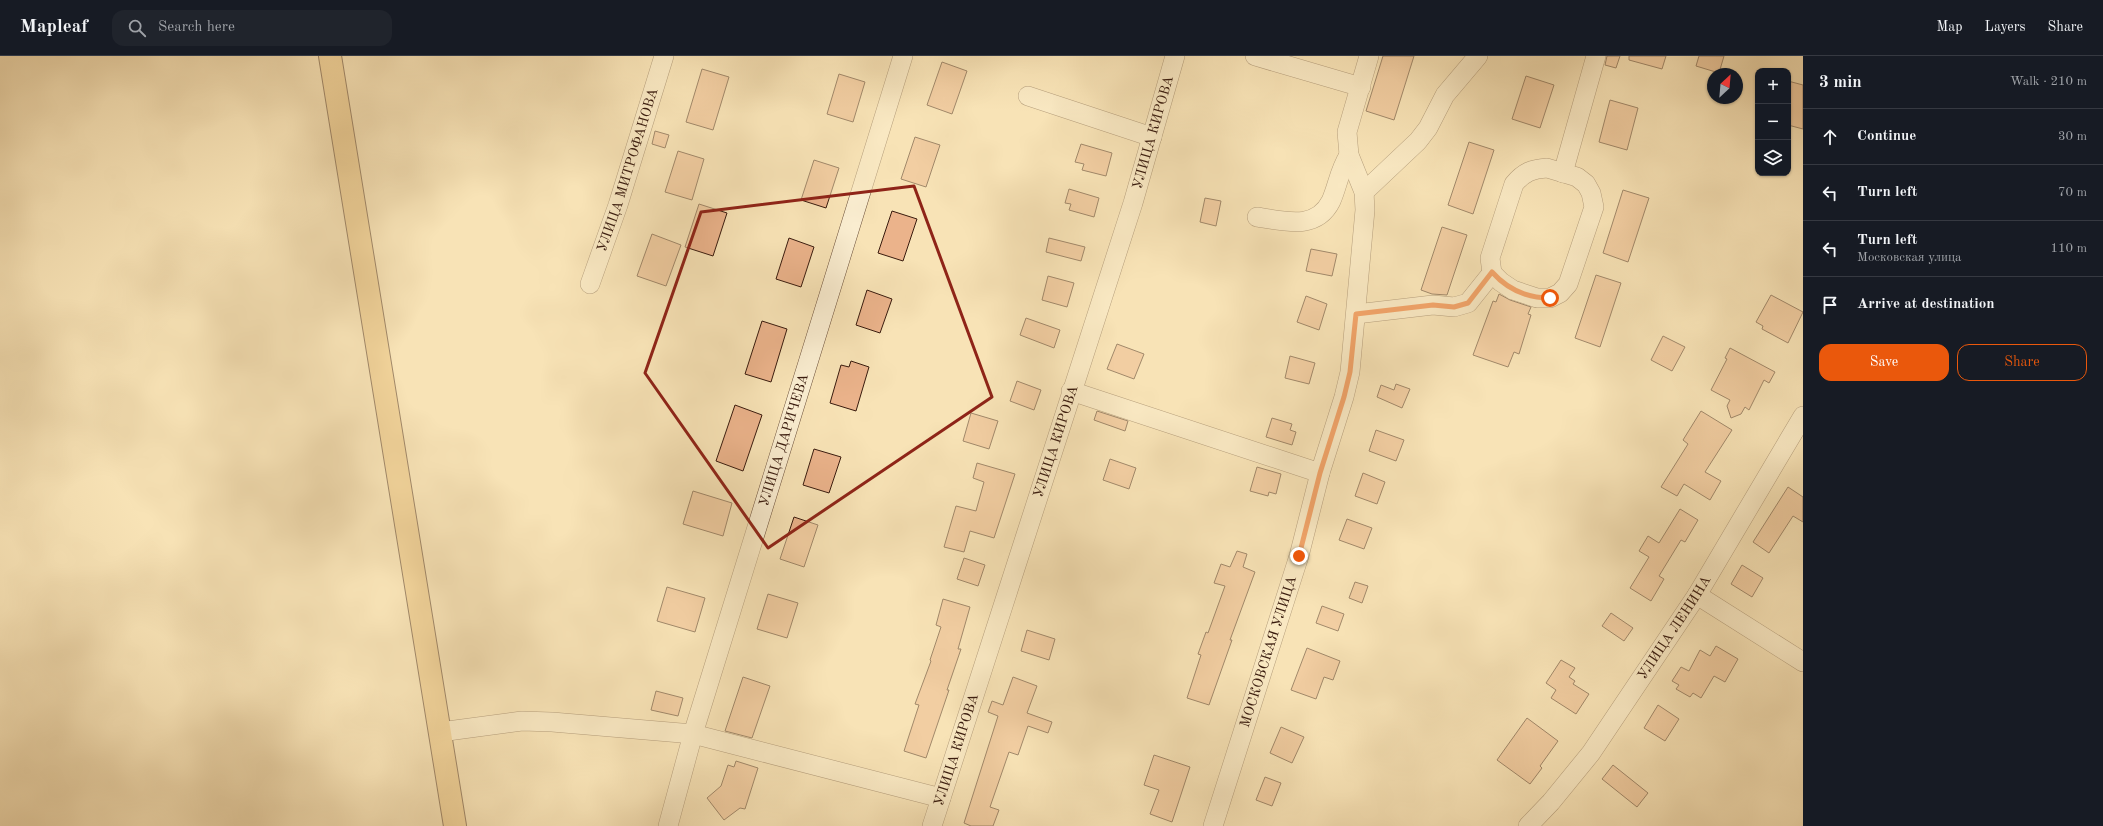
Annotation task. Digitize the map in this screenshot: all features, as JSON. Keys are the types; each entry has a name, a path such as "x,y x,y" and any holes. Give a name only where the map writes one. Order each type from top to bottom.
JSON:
{"main road":[{"path":"330,56 455,826"}],"street":[{"name":"УЛИЦА МИТРОФАНОВА","path":"590,284 618,205 664,56"},
{"name":"УЛИЦА ДАРИЧЕВА","path":"668,826 693,734 903,56"},
{"name":"УЛИЦА КИРОВА","path":"932,826 1071,391 1133,203 1175,56"},
{"path":"1255,56 1361,87"},
{"name":"МОСКОВСКАЯ УЛИЦА","path":"1213,826 1299,556 1320,473 1344,397 1350,372 1365,210 1364,192 1349,155 1347,132 1369,56"},
{"path":"1364,192 1418,141 1428,128 1445,95 1478,56"},
{"path":"1563,173 1596,56"},
{"path":"1028,96 1152,136"},
{"path":"1257,217 1294,223 1311,220 1323,213 1331,201 1341,168 1349,155"},
{"path":"1547,168 1563,173 1577,177 1586,184 1591,193 1594,208 1568,284 1560,293 1550,298 1537,298 1513,290 1501,282 1492,272 1490,258 1514,184 1521,175 1532,169 1547,168"},
{"path":"1356,314 1433,305 1454,307 1468,303 1492,272"},
{"path":"1071,391 1320,473"},
{"name":"УЛИЦА ЛЕНИНА","path":"1528,826 1551,802 1591,753 1696,595 1803,416"},
{"path":"1696,595 1803,662"},
{"path":"440,732 522,722 552,722 693,734 941,798"}],"highlighted area":[{"path":"914,186 992,397 768,548 645,373 701,212"}],"building":[{"path":"1383,56 1414,56 1394,120 1366,111"},
{"path":"1607,56 1620,56 1616,68 1605,65"},
{"path":"1629,56 1666,56 1662,69 1629,60"},
{"path":"1699,56 1724,56 1720,68 1707,68 1707,69 1696,66"},
{"path":"942,62 967,71 952,114 927,105"},
{"path":"702,69 729,77 713,130 686,122"},
{"path":"839,74 865,82 853,122 827,114"},
{"path":"1526,76 1554,85 1540,128 1512,119"},
{"path":"1791,82 1803,85 1803,129 1791,126"},
{"path":"1610,100 1638,108 1627,150 1599,142"},
{"path":"655,131 669,135 665,148 652,144"},
{"path":"915,137 940,145 926,187 901,179"},
{"path":"1469,142 1494,150 1473,214 1448,205"},
{"path":"1081,144 1112,153 1106,176 1082,170 1084,164 1075,162"},
{"path":"678,151 704,159 692,200 665,192"},
{"path":"814,160 839,168 826,208 801,200"},
{"path":"1069,189 1099,198 1094,217 1069,210 1071,204 1065,203"},
{"path":"1623,190 1649,198 1628,262 1603,253"},
{"path":"1205,198 1221,201 1216,226 1200,222"},
{"path":"699,204 727,213 713,256 685,247"},
{"path":"892,211 917,219 903,261 878,253"},
{"path":"1442,227 1467,235 1447,295 1432,294 1421,290"},
{"path":"652,234 681,245 666,286 637,276"},
{"path":"789,238 814,247 801,287 776,279"},
{"path":"1049,238 1085,247 1081,261 1046,252"},
{"path":"1311,249 1337,254 1332,276 1306,271"},
{"path":"1596,275 1621,283 1600,347 1575,338"},
{"path":"1048,276 1074,283 1067,307 1042,300"},
{"path":"867,290 892,299 880,333 856,325"},
{"path":"1499,294 1510,300 1531,307 1528,314 1531,315 1519,354 1514,352 1508,367 1473,355 1493,301 1496,302"},
{"path":"1771,295 1803,312 1788,343 1762,329 1763,326 1756,322"},
{"path":"1306,296 1327,304 1319,330 1297,322"},
{"path":"1026,318 1060,330 1054,348 1020,335"},
{"path":"762,321 787,329 771,382 745,374"},
{"path":"1663,336 1685,347 1672,371 1651,360"},
{"path":"1117,344 1144,354 1134,379 1107,369"},
{"path":"1730,348 1775,372 1769,383 1764,380 1749,410 1745,407 1741,414 1731,418 1727,406 1730,400 1711,390 1727,359 1725,358"},
{"path":"1290,356 1315,363 1309,384 1285,378"},
{"path":"851,361 869,367 856,411 830,403 841,365 849,367"},
{"path":"1017,381 1041,390 1034,410 1010,401"},
{"path":"1396,384 1410,389 1402,408 1377,397 1381,385 1394,390"},
{"path":"735,405 762,415 743,471 716,461"},
{"path":"1097,411 1128,421 1125,431 1094,420"},
{"path":"1701,411 1732,430 1705,472 1721,481 1710,500 1684,484 1677,496 1661,487 1688,444 1683,440"},
{"path":"971,413 998,421 989,449 963,441"},
{"path":"1272,418 1292,424 1290,430 1296,432 1292,445 1266,437"},
{"path":"1376,430 1404,440 1396,461 1369,451"},
{"path":"814,449 841,457 829,493 803,485"},
{"path":"1110,459 1136,468 1129,489 1103,480"},
{"path":"977,463 1015,474 994,538 970,531 964,552 944,547 956,506 976,511 984,482 973,478"},
{"path":"1257,467 1281,474 1276,494 1269,492 1268,496 1250,491"},
{"path":"1363,473 1385,482 1377,504 1355,496"},
{"path":"1788,487 1803,497 1803,522 1793,516 1769,553 1753,542"},
{"path":"693,491 732,503 723,536 683,524"},
{"path":"1680,509 1698,520 1685,542 1681,540 1659,576 1664,579 1651,601 1630,588 1649,557 1639,551 1648,536 1659,543"},
{"path":"794,517 818,525 804,567 780,559"},
{"path":"1347,519 1372,528 1364,549 1339,540"},
{"path":"1237,551 1247,554 1243,567 1255,572 1230,640 1232,640 1209,705 1187,698 1201,655 1198,654 1206,632 1208,633 1225,586 1214,583 1221,564 1230,567"},
{"path":"964,558 985,565 978,586 957,579"},
{"path":"1742,565 1763,578 1752,597 1731,584"},
{"path":"1355,582 1368,586 1362,603 1349,598"},
{"path":"667,587 705,598 695,632 657,621"},
{"path":"768,594 798,603 787,638 757,629"},
{"path":"943,599 970,607 958,649 961,649 926,758 904,751 919,705 915,704 931,661 930,660 941,627 936,625"},
{"path":"1322,606 1344,614 1338,631 1316,623"},
{"path":"1611,613 1633,628 1624,641 1602,626"},
{"path":"1027,630 1055,639 1049,660 1021,651"},
{"path":"1716,646 1738,659 1725,682 1714,676 1701,698 1693,693 1690,697 1676,689 1679,685 1672,681 1681,667 1689,671 1700,650 1710,656"},
{"path":"1307,648 1340,661 1333,680 1324,677 1316,699 1291,690"},
{"path":"1561,660 1575,668 1569,677 1575,681 1573,684 1589,694 1576,714 1551,698 1556,690 1546,683"},
{"path":"743,677 770,686 752,738 725,731"},
{"path":"1013,677 1037,686 1027,713 1052,722 1048,733 1028,726 1018,755 1009,752 990,807 999,810 993,826 971,826 964,823 998,716 988,712 992,701 1003,705"},
{"path":"656,691 683,698 678,716 651,710"},
{"path":"1658,705 1679,719 1665,741 1644,728"},
{"path":"1527,718 1558,741 1540,766 1542,768 1530,784 1497,760"},
{"path":"1281,727 1304,737 1292,763 1270,753"},
{"path":"1154,755 1190,767 1172,822 1150,814 1159,790 1144,785"},
{"path":"736,761 758,768 745,809 740,808 724,820 707,798 721,786 728,765 734,767"},
{"path":"1613,765 1648,793 1637,807 1602,779"},
{"path":"1265,777 1281,783 1272,806 1256,800"}],"route":[{"path":"1299,556 1320,473 1344,397 1350,372 1356,314 1433,305 1454,307 1468,303 1492,272 1501,282 1513,290 1537,298 1550,298"}]}
